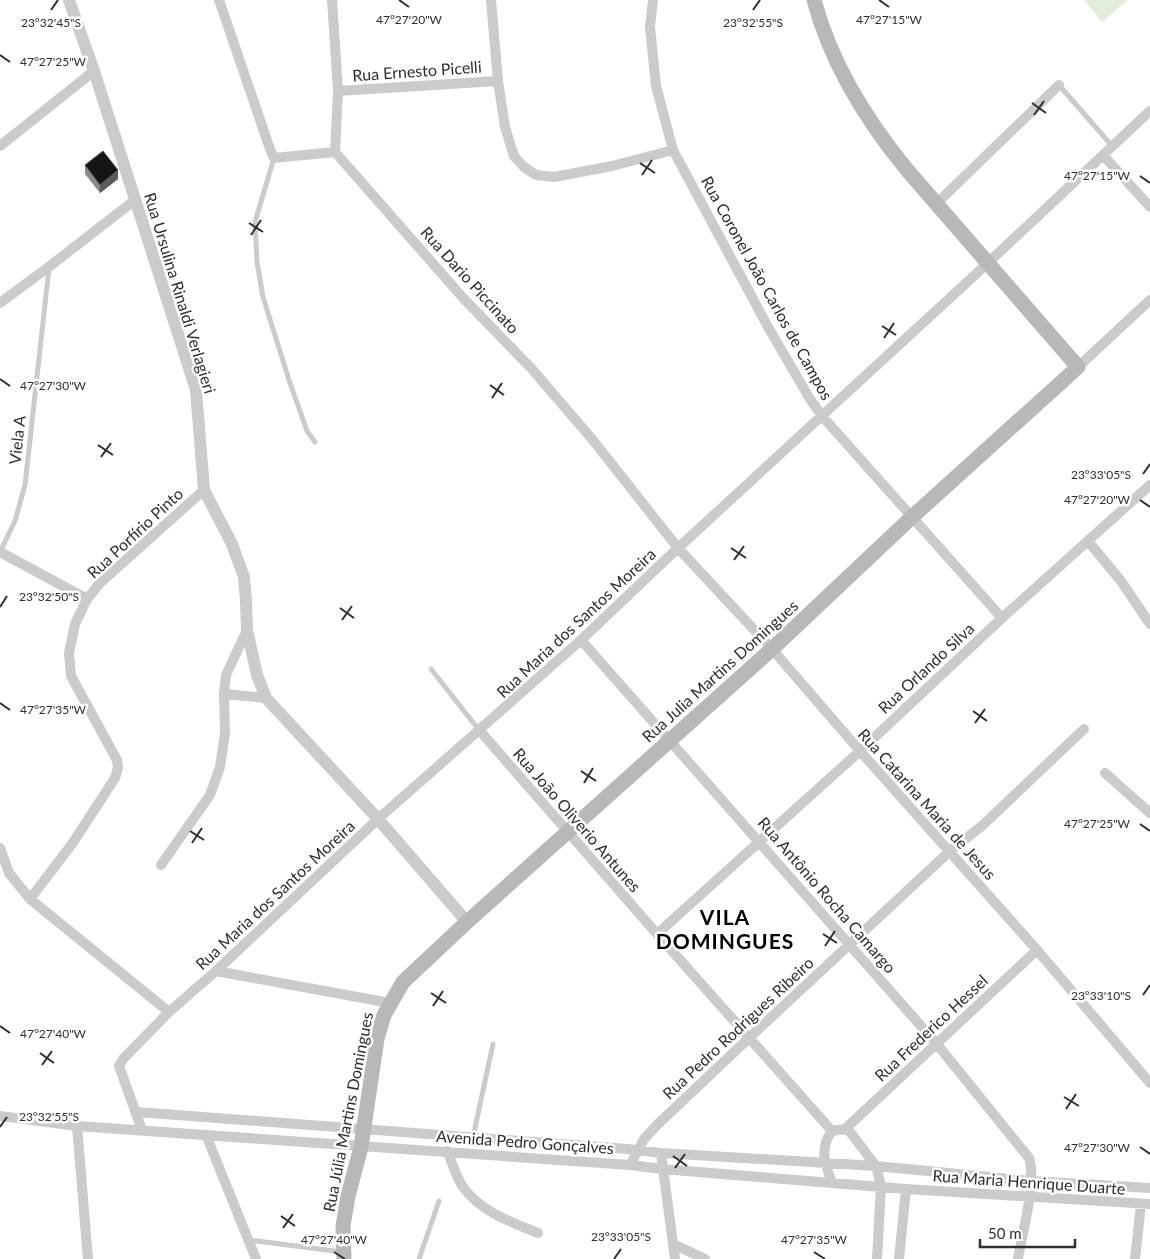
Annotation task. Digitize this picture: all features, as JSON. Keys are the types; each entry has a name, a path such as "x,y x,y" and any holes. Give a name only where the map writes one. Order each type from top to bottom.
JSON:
{"main road":[{"path":"814,0 834,55 859,105 882,139 1078,367"},
{"name":"Rua Julia Martins Domingues","path":"390,1003 403,982 467,922 671,741 912,517 1078,367"},
{"name":"Rua Júlia Martins Domingues","path":"343,1256 343,1226 348,1196 360,1147 378,1039 384,1015 390,1003"}],"street":[{"name":"Rua Ursulina Rinaldi Verlagieri","path":"69,0 94,71 196,390 204,490 232,544 244,577 247,630 257,675 266,698 378,819 467,922"},
{"path":"219,0 274,158 335,152 338,91 332,0"},
{"path":"491,0 498,81 505,126 514,156 524,166 536,175 554,178 612,166 673,150"},
{"name":"Rua Coronel João Carlos de Campos","path":"653,0 650,27 656,86 673,150 768,327 810,400 822,416 1002,618"},
{"path":"0,146 94,71"},
{"name":"Rua Ernesto Picelli","path":"338,91 498,81"},
{"path":"936,204 1059,86"},
{"name":"Rua Maria dos Santos Moreira","path":"142,1130 119,1066 123,1059 169,1012 216,971 378,819 581,640 1150,111"},
{"name":"Rua Dario Piccinato","path":"335,152 464,299 531,368 586,432 678,548"},
{"path":"1103,155 1150,207"},
{"path":"0,303 135,200"},
{"path":"1078,367 1150,300"},
{"name":"Rua Orlando Silva","path":"657,934 860,752 1002,618 1150,485"},
{"name":"Rua Porfírio Pinto","path":"30,899 72,844 115,778 118,768 117,760 71,676 69,653 75,624 87,600 100,583 204,490"},
{"path":"1088,541 1120,581 1150,624"},
{"name":"Rua Catarina Maria de Jesus","path":"678,548 772,649 860,752 1038,950 1150,1083"},
{"path":"0,552 87,600"},
{"path":"161,866 210,795 220,767 225,733 224,694 226,675 247,630"},
{"name":"Rua Antônio Rocha Camargo","path":"581,640 936,1043 1029,1158 1032,1166 1032,1180"},
{"path":"224,694 266,698"},
{"name":"Rua Pedro Rodrigues Ribeiro","path":"630,1165 644,1139 657,1125 748,1038 950,852 983,825 1084,729"},
{"name":"Rua João Oliverio Antunes","path":"480,731 748,1038 832,1131"},
{"path":"1106,774 1150,813"},
{"path":"0,848 10,873 30,899 169,1012"},
{"name":"Rua Frederico Hessel","path":"845,1129 1038,950"},
{"path":"216,971 390,1003"},
{"name":"Avenida Pedro Gonçalves","path":"137,1112 661,1153 876,1166"},
{"name":"Avenida Pedro Gonçalves","path":"0,1116 77,1126 360,1147 447,1151 906,1189"},
{"path":"77,1126 88,1259"},
{"path":"832,1183 825,1164 824,1149 826,1138 832,1131 845,1129 850,1132 876,1166 881,1186 877,1259"},
{"path":"206,1135 256,1259"},
{"path":"447,1151 462,1186 480,1204 503,1219 538,1234"},
{"path":"661,1153 675,1259"},
{"name":"Rua Maria Henrique Duarte","path":"876,1166 1150,1188"},
{"path":"1018,1259 1032,1180"},
{"path":"899,1259 906,1189"},
{"name":"Rua Maria Henrique Duarte","path":"906,1189 1145,1204"},
{"path":"1135,1259 1145,1204"},
{"path":"672,1244 705,1259"}],"lane":[{"path":"1059,86 1112,146"},
{"path":"274,158 255,222 257,262 263,297 289,380 307,431 315,442"},
{"name":"Viela A","path":"0,552 15,521 25,485 50,266"},
{"path":"431,669 480,731"},
{"path":"473,1138 493,1044"},
{"path":"419,1259 439,1201"},
{"path":"248,1240 343,1256"}],"green space":[{"path":"1084,0 1128,0 1102,22"}],"building":[{"path":"103,151 118,170 100,185 85,165"}],"district":[{"name":"VILA DOMINGUES","path":"725,930"}]}
